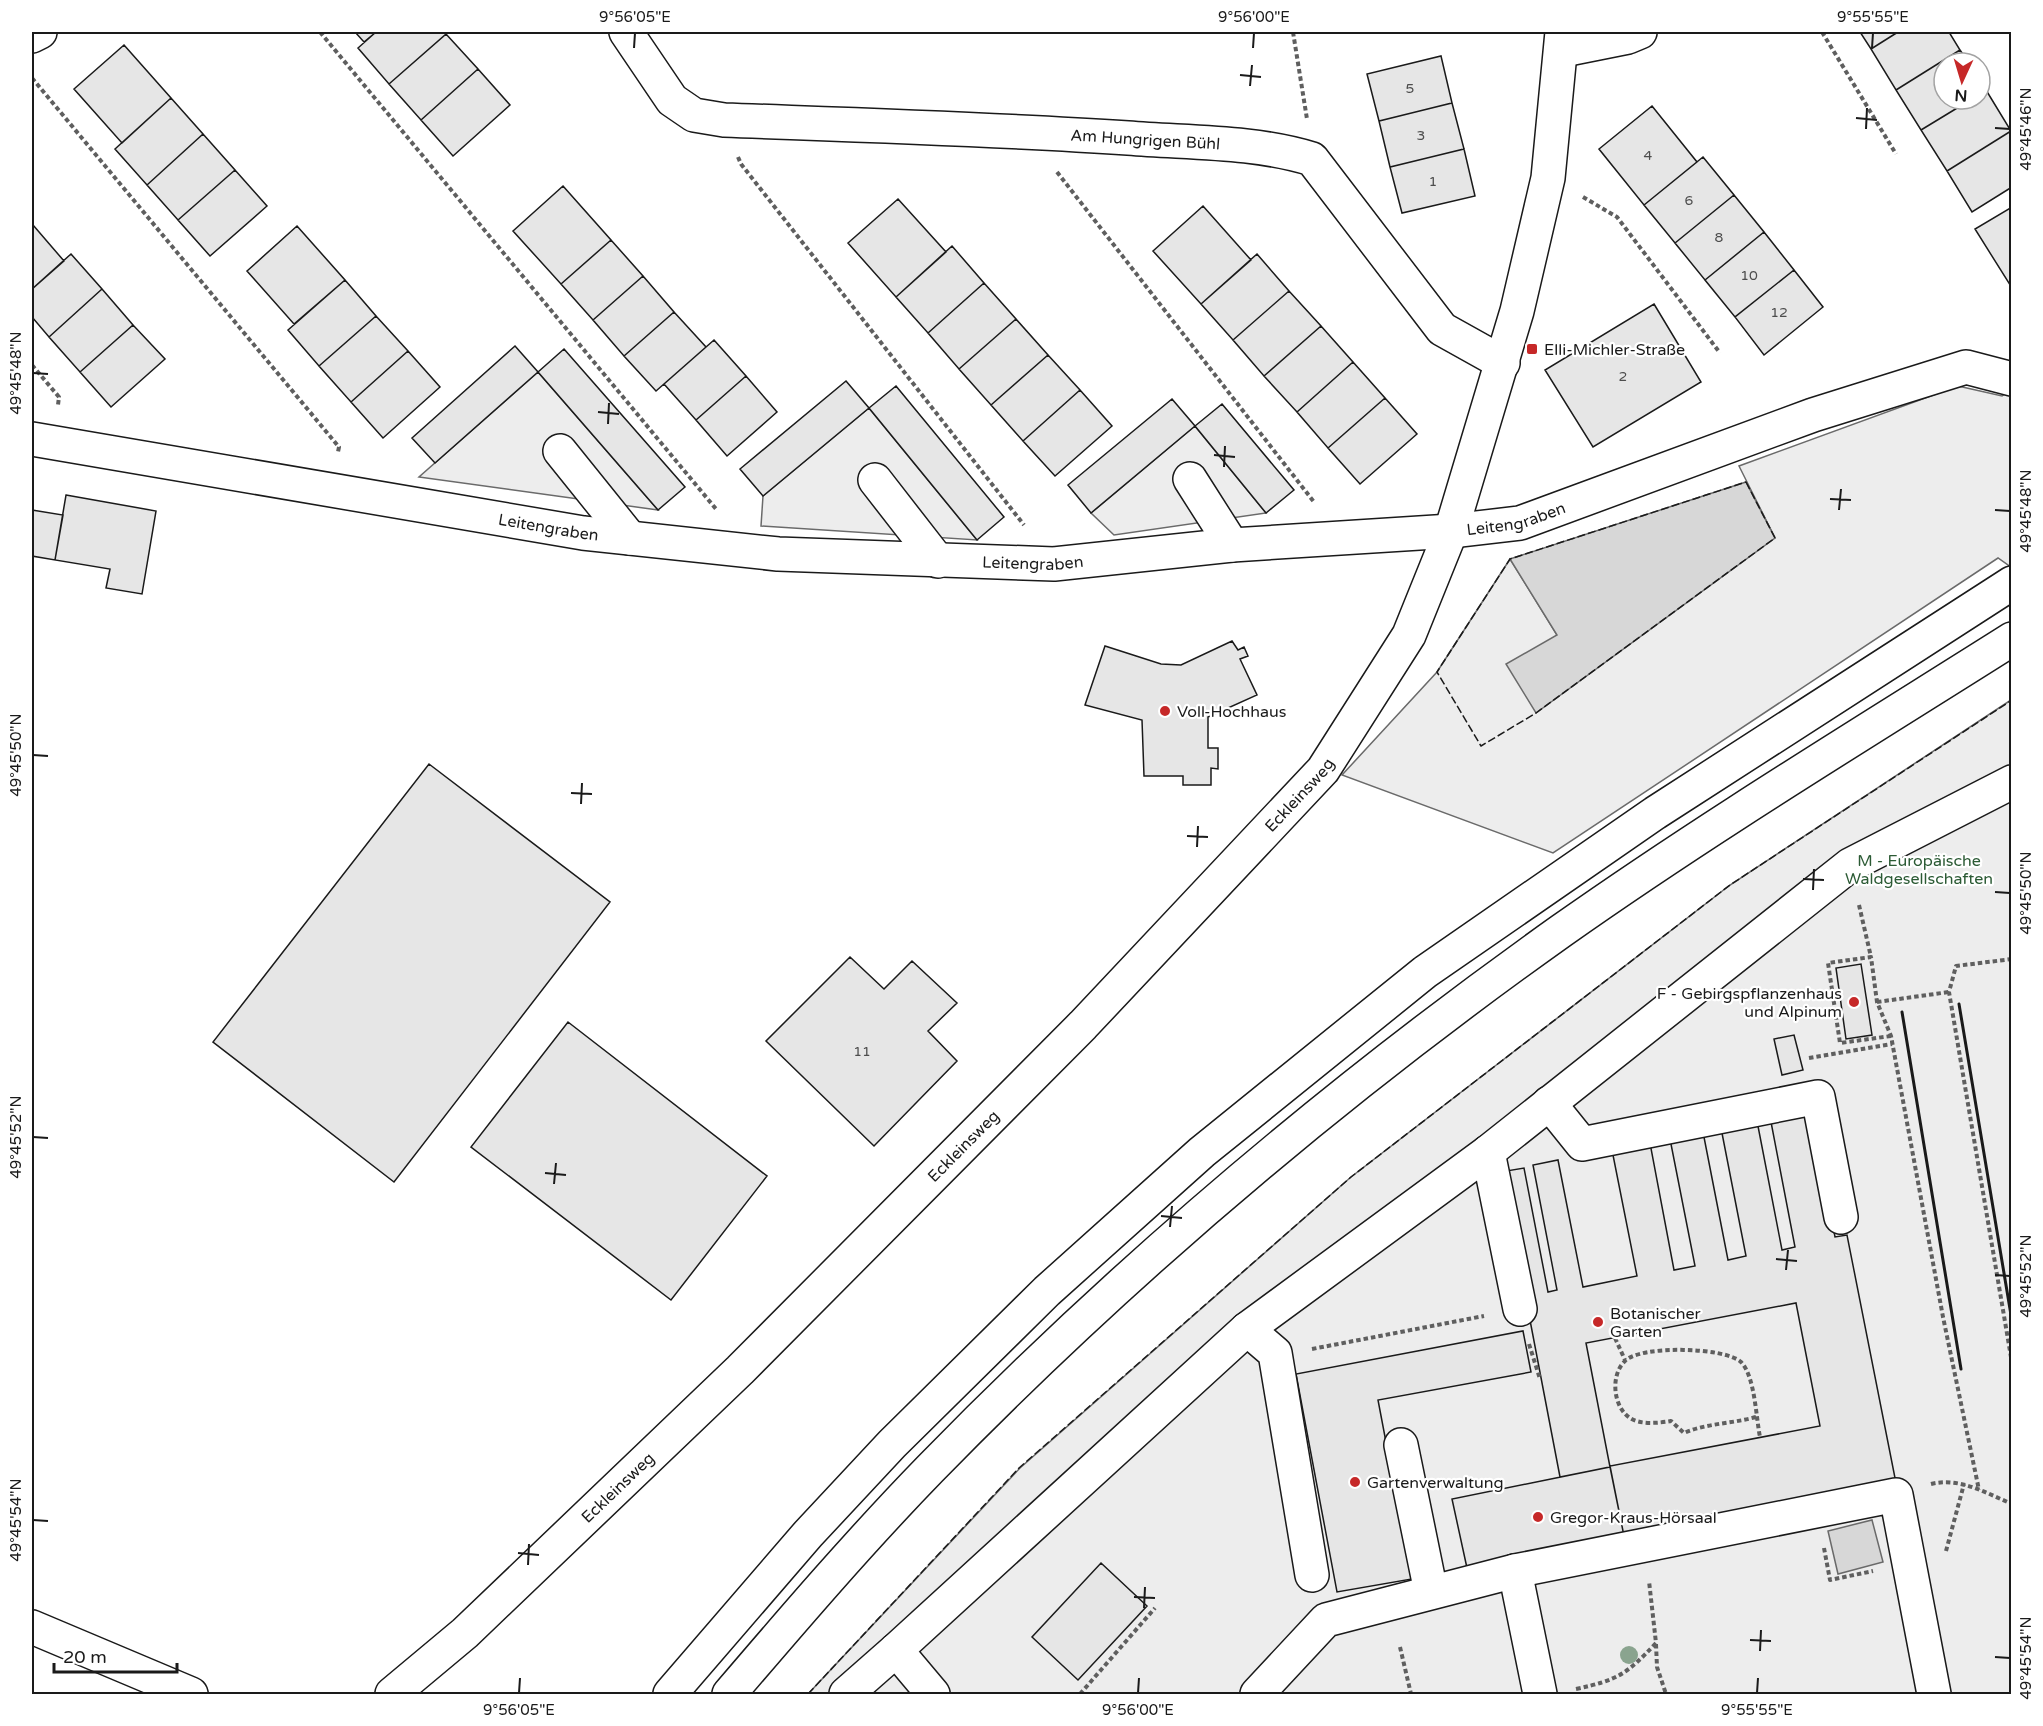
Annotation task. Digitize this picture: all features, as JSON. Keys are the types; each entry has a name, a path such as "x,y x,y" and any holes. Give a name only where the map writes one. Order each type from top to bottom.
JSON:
{"street":[{"path":"32,36 40,32"},
{"path":"626,32 672,100 709,117"},
{"path":"1451,531 1503,363 1548,178 1562,41 1628,37 1640,32"},
{"name":"Am Hungrigen Bühl","path":"709,117 1050,133 1281,150 1312,159"},
{"path":"1312,159 1442,329 1503,363"},
{"name":"Leitengraben","path":"32,439 583,533 778,554 1054,564 1232,545 1451,531 1520,523 1813,415 1966,367 2012,379"},
{"path":"560,451 630,538"},
{"path":"1190,479 1232,545"},
{"path":"875,480 938,561"},
{"name":"Eckleinsweg","path":"392,1695 465,1633 740,1370 1098,1009 1323,770 1409,635 1451,531"},
{"path":"670,1695 777,1569 891,1444 1047,1291 1202,1152 1425,972 1655,813 2012,583"},
{"path":"729,1695 929,1471 1069,1333 1224,1195 1325,1110 1562,931 1675,854 2012,639"},
{"path":"846,1695 1247,1329 1488,1152 1850,865 2012,782"},
{"path":"1550,1103 1582,1144 1818,1097 1841,1217"},
{"path":"1488,1152 1520,1309"},
{"path":"1247,1329 1275,1353 1312,1575"},
{"path":"1401,1444 1431,1592"},
{"path":"1257,1695 1326,1620 1515,1571 1896,1495 1934,1695"},
{"path":"1515,1571 1555,1692"},
{"path":"32,1627 191,1695"},
{"path":"896,1650 933,1695"}],"path":[{"path":"320,32 717,511 713,548"},
{"path":"1293,32 1303,80 1312,159"},
{"path":"1822,32 1896,154"},
{"path":"32,78 339,447 332,491"},
{"path":"709,117 741,164 1028,529 1027,563"},
{"path":"1050,133 1057,175 1316,505 1322,538"},
{"path":"1548,178 1617,216 1720,353"},
{"path":"1850,865 1871,957 1877,1002 1893,1044 1943,1317 1979,1490"},
{"path":"1871,957 1849,963 1828,963 1840,1043 1860,1038 1891,1036"},
{"path":"2012,959 1956,966 1949,992 2012,1364"},
{"path":"1877,1002 1949,992"},
{"path":"1809,1057 1893,1044"},
{"path":"1275,1353 1316,1349 1520,1309"},
{"path":"1615,1338 1625,1360"},
{"path":"1756,1417 1734,1423 1702,1426 1684,1433 1671,1421 1655,1423 1630,1419 1617,1402 1615,1378 1625,1360 1644,1352 1690,1351 1726,1354 1741,1362 1750,1378 1760,1437"},
{"path":"1942,1482 1964,1484 2012,1504"},
{"path":"1816,1510 1830,1580 1909,1564"},
{"path":"1642,1545 1652,1596 1657,1667 1666,1695"},
{"path":"1080,1695 1155,1608"},
{"path":"1555,1692 1612,1681 1634,1667 1656,1643"},
{"path":"1400,1647 1411,1695"}],"shaded area":[{"path":"538,372 658,510 419,477"},
{"path":"1958,386 2002,396 2011,390 2011,567 1998,558 1553,853 1342,775 1437,672 1510,559 1557,635 1775,538 1739,466"},
{"path":"869,408 977,540 761,526 763,496"},
{"path":"1195,426 1266,513 1114,535 1091,513"},
{"path":"1746,482 1775,538 1536,713 1506,664 1557,635 1510,559"},
{"name":"Botanischer Garten","path":"2011,700 2011,1694 808,1694 1020,1468 1351,1177 1730,885"},
{"path":"1872,1520 1883,1562 1838,1574 1828,1531"}],"building":[{"path":"355,32 376,32 364,42"},
{"path":"376,32 445,32 446,34 389,84 358,48"},
{"path":"1860,32 1898,32 1871,49"},
{"path":"1898,32 1949,32 1960,50 1932,51 1932,68 1896,90 1871,49"},
{"path":"446,34 478,69 421,120 389,84"},
{"path":"124,45 171,98 122,143 74,89"},
{"path":"1441,56 1452,103 1379,121 1367,74"},
{"path":"1932,68 1932,111 1952,111 1921,130 1896,90"},
{"path":"478,69 510,105 453,156 421,120"},
{"path":"171,98 203,134 147,185 115,149"},
{"path":"1992,100 2011,131 1947,171 1921,130 1952,111 1992,111"},
{"path":"1452,103 1464,149 1390,167 1379,121"},
{"path":"1652,106 1697,162 1644,205 1599,149"},
{"path":"2011,131 2012,187 1972,212 1947,171"},
{"path":"203,134 235,170 178,220 147,185"},
{"path":"1464,149 1475,196 1402,213 1390,167"},
{"path":"1703,157 1734,195 1675,243 1644,205"},
{"path":"235,170 267,206 210,256 178,220"},
{"path":"563,186 611,240 561,284 513,231"},
{"path":"1734,195 1764,232 1705,280 1675,243"},
{"path":"898,199 946,252 896,297 848,243"},
{"path":"1203,206 1251,260 1201,304 1153,251"},
{"path":"2012,207 2012,288 1975,229"},
{"path":"33,225 64,261 32,289 32,227"},
{"path":"297,226 345,280 294,324 247,271"},
{"path":"1764,232 1794,270 1735,317 1705,280"},
{"path":"611,240 643,276 593,320 561,284"},
{"path":"952,246 984,283 928,333 896,297"},
{"path":"71,254 102,289 49,337 32,317 32,289"},
{"path":"1257,254 1289,291 1233,340 1201,304"},
{"path":"1794,270 1823,307 1764,355 1735,317"},
{"path":"643,276 674,312 624,356 593,320"},
{"path":"345,280 376,316 319,366 288,330"},
{"path":"984,283 1016,319 959,369 928,333"},
{"path":"102,289 133,325 80,372 49,337"},
{"path":"1289,291 1321,326 1264,376 1233,340"},
{"path":"1654,304 1701,382 1593,447 1545,370"},
{"path":"674,312 706,347 656,391 624,356"},
{"path":"376,316 408,351 351,402 319,366"},
{"path":"1016,319 1048,355 991,405 959,369"},
{"path":"133,325 165,359 111,407 80,372"},
{"path":"1321,326 1353,362 1297,412 1264,376"},
{"path":"714,340 746,376 696,420 664,384"},
{"path":"515,346 538,372 435,463 412,438"},
{"path":"564,349 685,487 658,510 538,372"},
{"path":"408,351 440,387 383,438 351,402"},
{"path":"1048,355 1080,390 1023,441 991,405"},
{"path":"1353,362 1385,398 1328,448 1297,412"},
{"path":"746,376 777,412 727,456 696,420"},
{"path":"846,381 869,408 763,496 740,469"},
{"path":"896,386 1004,517 977,540 869,408"},
{"path":"1080,390 1112,426 1055,476 1023,441"},
{"path":"1385,398 1417,434 1360,484 1328,448"},
{"path":"1172,399 1195,426 1091,513 1068,485"},
{"path":"1222,404 1294,490 1266,513 1195,426"},
{"path":"66,495 156,511 142,594 106,588 110,569 55,560"},
{"path":"32,510 63,515 55,560 32,556"},
{"name":"Voll-Hochhaus","path":"1232,641 1238,650 1244,647 1248,656 1240,659 1257,695 1208,717 1208,748 1218,748 1218,769 1211,768 1211,785 1183,785 1183,776 1144,776 1142,720 1085,705 1105,646 1161,664 1181,665"},
{"path":"429,764 610,902 394,1182 213,1042"},
{"path":"850,957 884,989 912,961 957,1003 928,1031 957,1061 874,1146 766,1041"},
{"name":"F - Gebirgspflanzenhaus und Alpinum","path":"1861,964 1872,1035 1846,1039 1836,968"},
{"path":"568,1022 767,1176 671,1300 471,1147"},
{"path":"1794,1035 1803,1070 1782,1075 1774,1039"},
{"path":"1812,1114 1835,1237 1847,1235 1896,1483 1624,1536 1610,1466 1820,1426 1796,1303 1586,1343 1610,1467 1560,1477 1525,1294 1506,1171 1524,1168 1548,1292 1557,1290 1533,1165 1558,1160 1583,1287 1637,1276 1612,1150 1650,1143 1674,1270 1695,1266 1670,1139 1703,1132 1728,1260 1746,1256 1721,1128 1757,1121 1782,1250 1795,1247 1771,1122"},
{"name":"Gartenverwaltung","path":"1523,1331 1531,1372 1378,1400 1412,1579 1337,1592 1296,1374"},
{"name":"Gregor-Kraus-Hörsaal","path":"1610,1467 1624,1536 1467,1568 1452,1499"},
{"path":"1101,1563 1147,1606 1078,1680 1032,1637"}],"fence":[{"path":"1746,482 1775,538 1536,713 1481,746 1437,672 1510,559 1746,482"},
{"path":"808,1694 1019,1468 1351,1177 1730,885 2012,700"}],"wall":[{"path":"1959,1004 2012,1321"},
{"path":"1902,1012 1961,1369"}],"place":[{"name":"Elli-Michler-Straße","path":"1532,349"},
{"name":"Voll-Hochhaus","path":"1165,711"},
{"name":"F - Gebirgspflanzenhaus und Alpinum","path":"1854,1002"},
{"name":"Botanischer Garten","path":"1598,1322"},
{"name":"Gartenverwaltung","path":"1355,1482"},
{"name":"Gregor-Kraus-Hörsaal","path":"1538,1517"}],"park label":[{"name":"M - Europäische Waldgesellschaften","path":"1919,869"}]}
